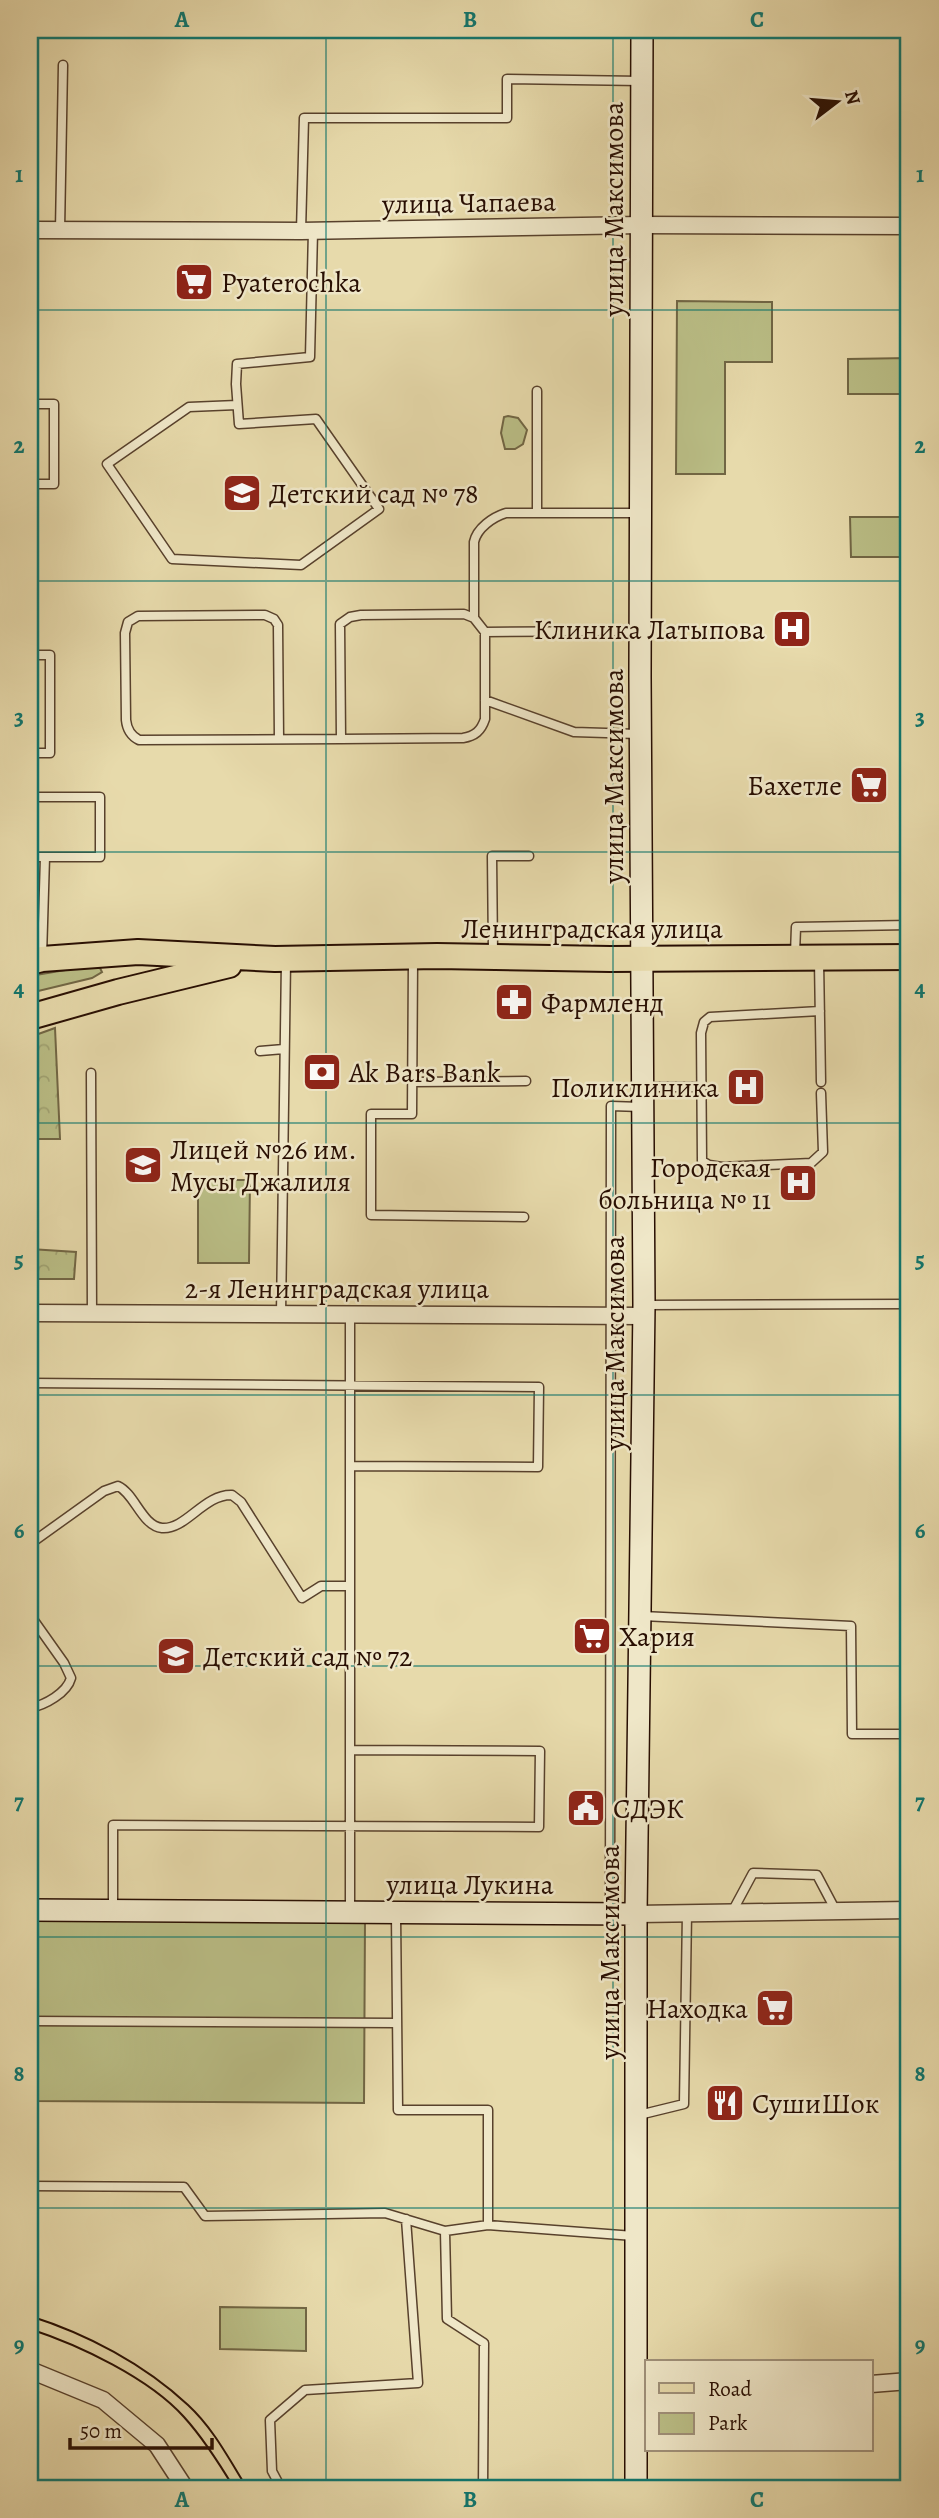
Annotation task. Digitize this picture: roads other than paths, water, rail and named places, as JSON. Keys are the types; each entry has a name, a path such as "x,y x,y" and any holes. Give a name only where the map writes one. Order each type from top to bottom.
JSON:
{"main road":[{"name":"улица Максимова","path":"636,2488 641,2399 636,2236 636,1914 644,1311 640,631 642,30"},
{"name":"Ленинградская улица","path":"34,959 138,952 281,959 413,956 641,959 909,957"},
{"name":"Ленинградская улица","path":"30,1017 198,972 281,959"},
{"name":"улица Лукина","path":"30,1910 636,1914"}],"street":[{"name":"улица Чапаева","path":"30,230 307,231 641,225 829,228 909,226"},
{"name":"2-я Ленинградская улица","path":"30,1313 611,1316 644,1311"},
{"name":"улица Лукина","path":"636,1914 909,1910"},
{"path":"30,2370 103,2400 157,2445 185,2488"},
{"path":"872,2384 909,2381"}],"lane":[{"path":"60,230 63,65"},
{"path":"237,405 189,407 107,464 172,559 301,565 379,509 316,419 239,424 237,364 310,356 304,118 507,118 508,79 641,81"},
{"path":"537,391 537,513"},
{"path":"30,404 54,404 54,484 30,484"},
{"path":"474,618 474,542 477,533 502,514 640,513"},
{"path":"279,739 278,625 274,619 265,615 138,616 128,622 125,633 126,720 132,736 139,740 341,739 470,737 483,726 485,719 485,632 482,625 464,614 361,615 345,620 340,625 341,739"},
{"path":"485,632 640,631"},
{"path":"30,655 50,655 50,753 30,753"},
{"path":"485,700 574,732 641,734"},
{"path":"30,797 100,797 100,857 30,857"},
{"path":"493,956 492,856 529,856"},
{"path":"34,959 45,857"},
{"path":"821,1082 820,1012 807,958 796,927 909,925"},
{"path":"413,956 412,1114 371,1114 371,1215 524,1217"},
{"path":"281,959 284,1049 281,1314"},
{"path":"820,1012 710,1017 704,1022 701,1033 702,1161 722,1167 811,1163 823,1152 821,1094"},
{"path":"260,1051 284,1049"},
{"path":"91,1073 92,1314"},
{"path":"412,1082 526,1081"},
{"path":"610,1913 611,1107 642,1097 701,1087"},
{"path":"644,1311 909,1304"},
{"path":"349,1315 350,1912"},
{"path":"30,1383 539,1387 538,1467 350,1466"},
{"path":"30,1544 104,1491 118,1486 126,1490 150,1521 164,1528 174,1526 214,1498 232,1495 241,1502 302,1598 321,1587 350,1586"},
{"path":"30,1615 64,1663 71,1678 68,1686 61,1692 30,1708"},
{"path":"640,1616 852,1626 852,1734 909,1734"},
{"path":"113,1910 113,1825 539,1827 540,1751 350,1750"},
{"path":"732,1912 753,1872 817,1875 836,1911"},
{"path":"396,1912 398,2110 488,2110 488,2225"},
{"path":"636,2116 684,2104 687,1913"},
{"path":"30,2021 397,2023"},
{"path":"30,2186 184,2187 205,2216 385,2213 445,2231 488,2225 636,2236"},
{"path":"281,2488 272,2471 270,2420 305,2390 418,2383 405,2219"},
{"path":"445,2231 447,2319 484,2343 483,2488"}],"tram line":[{"path":"30,2316 73,2332 114,2352 171,2390 205,2424 247,2488"},
{"path":"30,2329 112,2364 152,2389 191,2425 234,2488"}],"place":[{"name":"Pyaterochka","path":"194,282"},
{"name":"Детский сад № 78","path":"242,493"},
{"name":"Клиника Латыпова","path":"792,629"},
{"name":"Бахетле","path":"869,785"},
{"name":"Фармленд","path":"514,1002"},
{"name":"Ak Bars Bank","path":"322,1072"},
{"name":"Поликлиника","path":"746,1087"},
{"name":"Лицей №26 им. Мусы Джалиля","path":"143,1165"},
{"name":"Городская больница № 11","path":"798,1183"},
{"name":"Хария","path":"592,1636"},
{"name":"Детский сад № 72","path":"176,1656"},
{"name":"СДЭК","path":"586,1808"},
{"name":"Находка","path":"775,2008"},
{"name":"СушиШок","path":"725,2103"}]}
